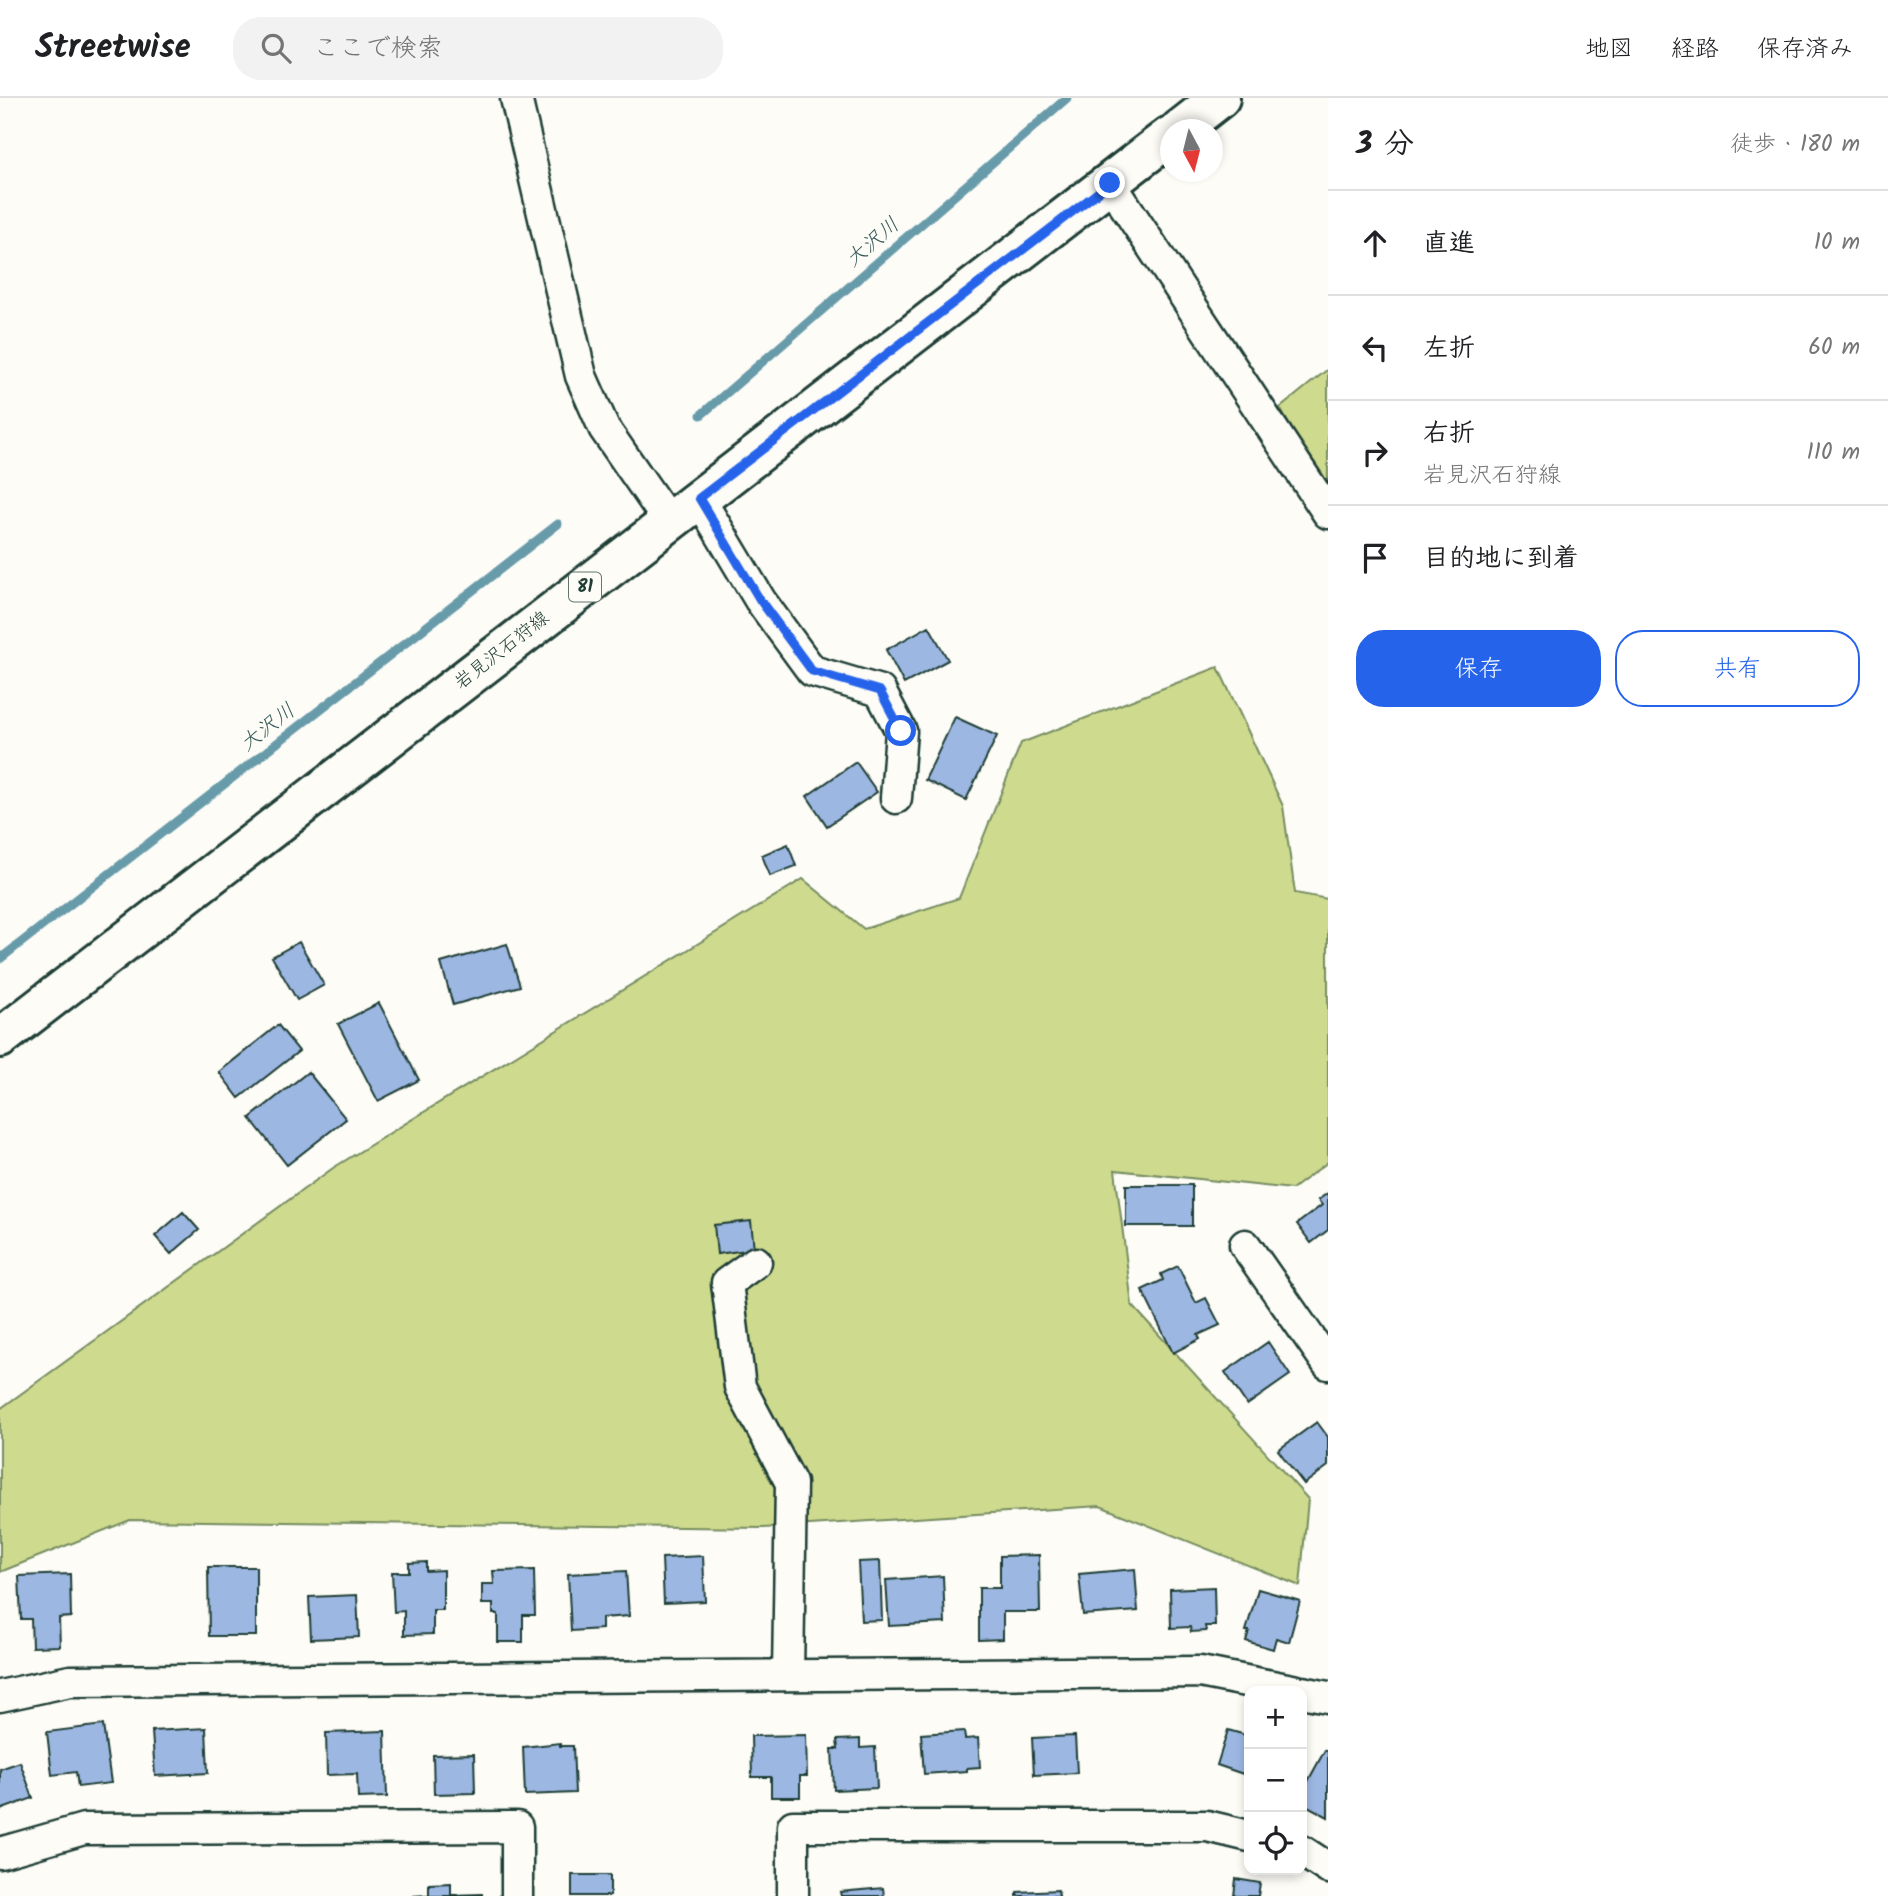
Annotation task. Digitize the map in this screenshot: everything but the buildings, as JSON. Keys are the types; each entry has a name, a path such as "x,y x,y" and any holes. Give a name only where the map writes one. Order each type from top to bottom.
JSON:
{"main road":[{"path":"1193,119 1220,98"},
{"name":"岩見沢石狩線","path":"0,1038 1160,144"}],"street":[{"path":"516,98 581,376 604,428 669,522"},
{"path":"1110,183 1328,513"},
{"path":"699,498 760,600 812,671 880,691 901,731 896,798"},
{"path":"1244,1245 1328,1364"},
{"path":"756,1262 727,1283 740,1387 791,1483 788,1675"},
{"path":"0,1696 70,1681 788,1675 1200,1672 1270,1686"},
{"path":"1307,1693 1328,1697"},
{"path":"793,1896 793,1826 1208,1826 1244,1835"},
{"path":"0,1853 84,1829 517,1827 517,1896"},
{"path":"1307,1854 1328,1868"}],"green space":[{"path":"1328,369 1328,497 1280,408"},
{"path":"1218,667 1283,806 1295,893 1328,899 1328,1162 1292,1189 1115,1170 1132,1305 1308,1499 1300,1586 1100,1506 764,1528 130,1520 0,1572 0,1409 333,1168 803,879 864,929 959,898 1021,743"}],"waterway":[{"name":"大沢川","path":"701,415 1067,98"},
{"name":"大沢川","path":"0,959 558,524"}],"route":[{"path":"901,731 880,691 812,671 760,600 699,498 1110,183"}]}
